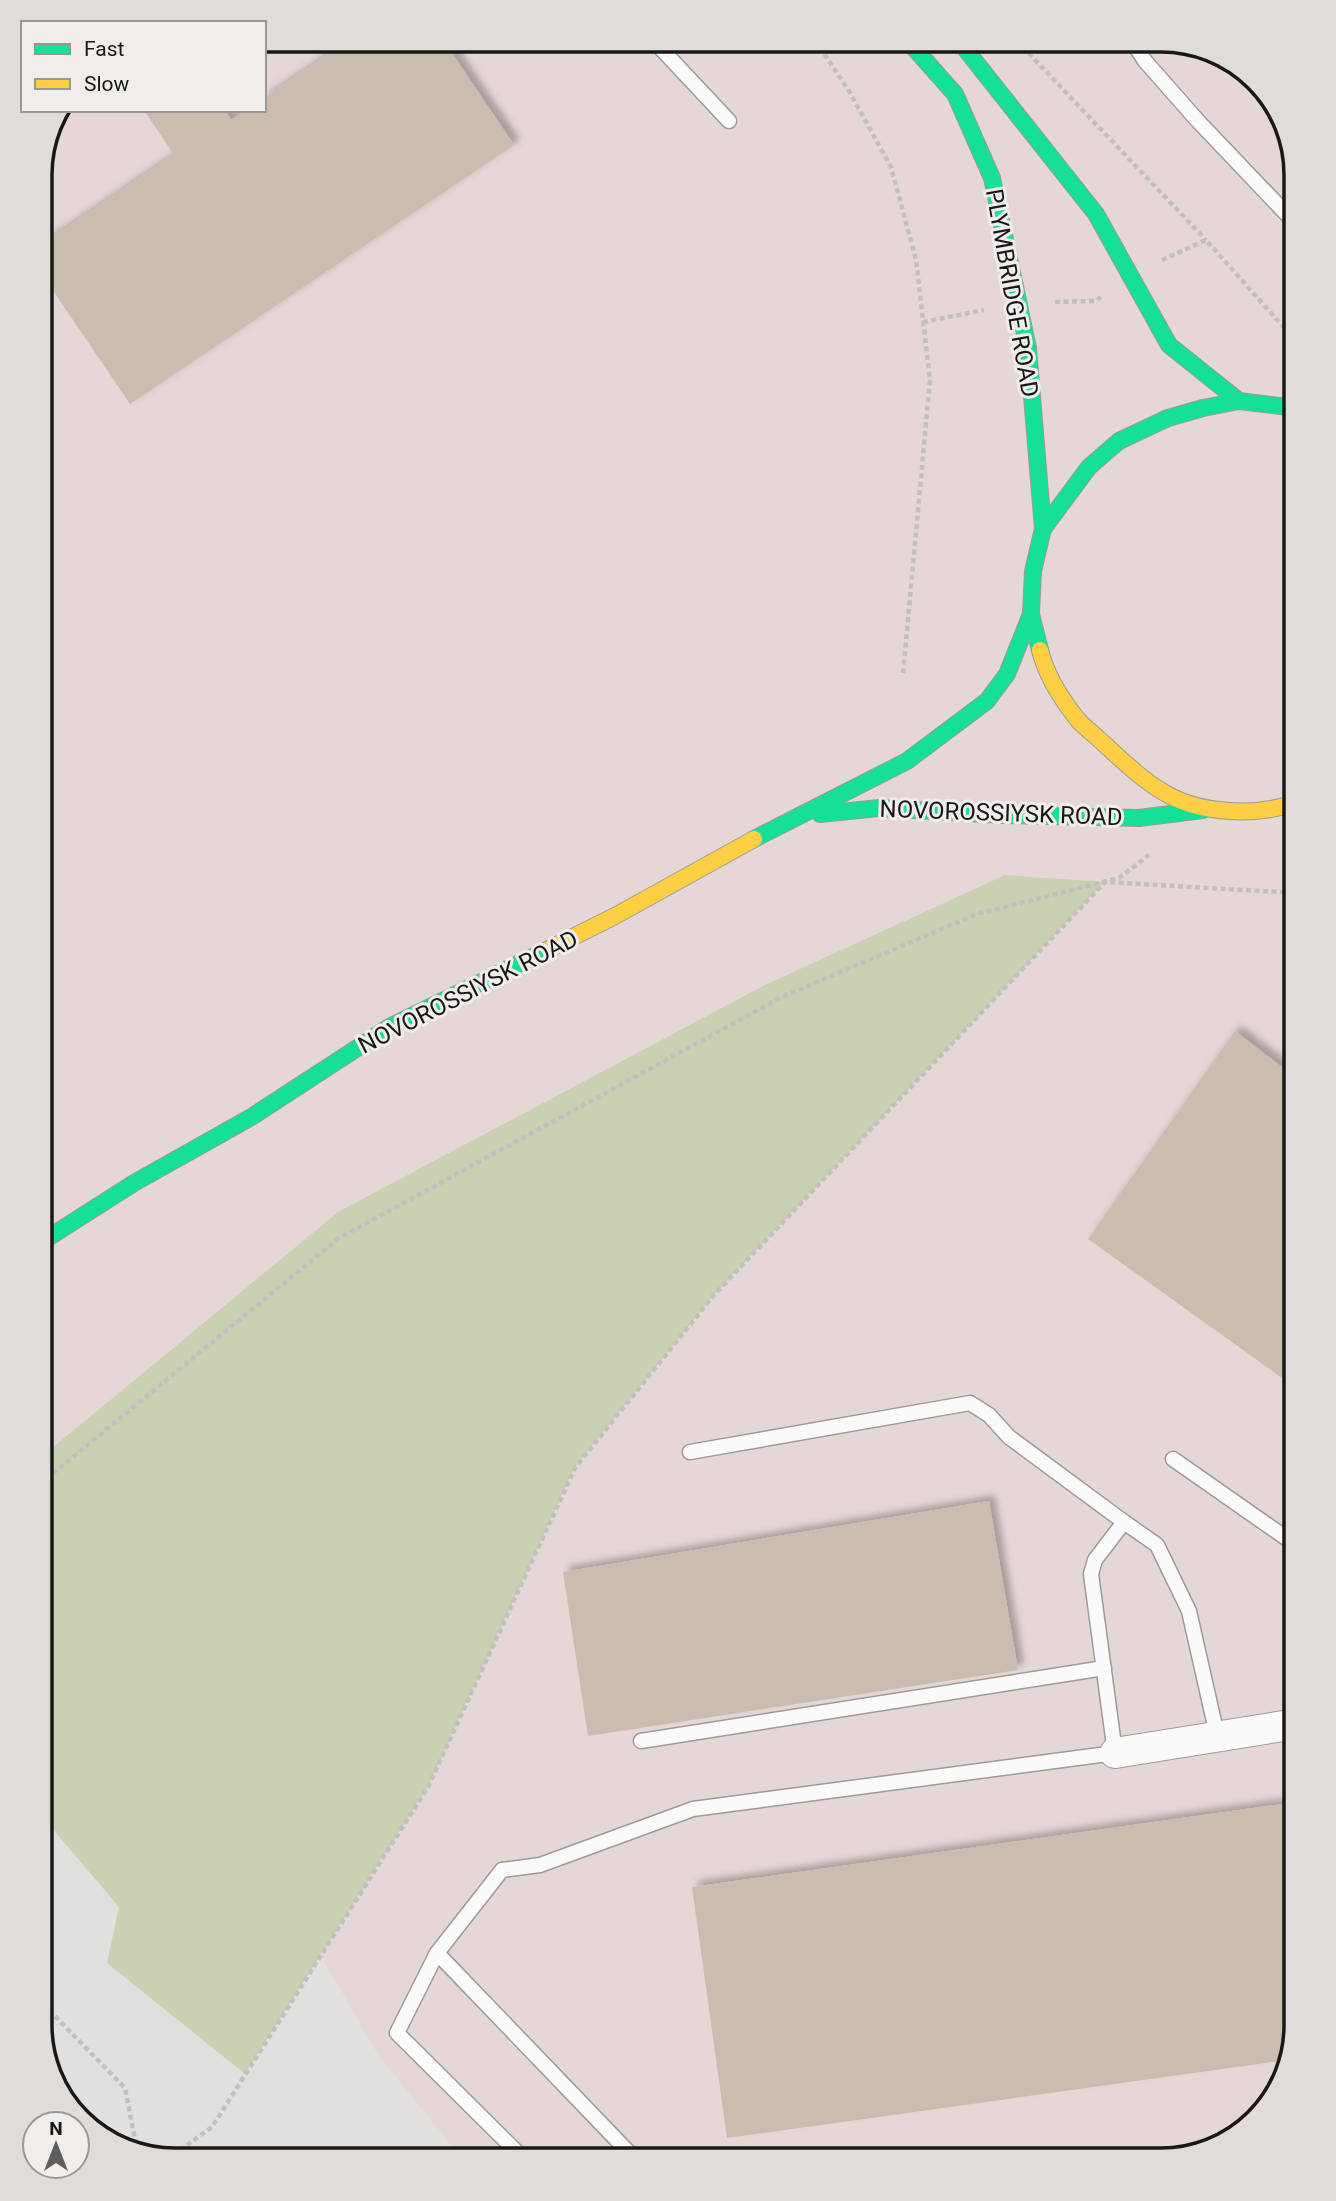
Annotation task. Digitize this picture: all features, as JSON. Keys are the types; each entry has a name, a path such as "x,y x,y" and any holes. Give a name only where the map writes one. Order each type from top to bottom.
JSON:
{"main road":[{"name":"PLYMBRIDGE ROAD","path":"918,53 954,94 992,177 1028,348 1043,529"},
{"path":"969,53 1096,214 1169,345 1239,401"},
{"path":"1284,407 1239,401 1203,408 1168,418 1119,441 1089,467 1043,529 1033,572 1031,614 1045,669 1079,721 1166,794 1209,809 1248,811 1284,808"},
{"name":"NOVOROSSIYSK ROAD","path":"52,1235 134,1183 253,1116 391,1026 615,916 794,817 908,761 987,701 1007,674 1031,614"},
{"name":"NOVOROSSIYSK ROAD","path":"794,817 879,808 1003,815 1139,818 1209,809"}],"street":[{"path":"1115,1753 1284,1726"}],"lane":[{"path":"665,53 729,121"},
{"path":"1140,53 1196,120 1284,211"},
{"path":"690,1452 970,1403 989,1416 1009,1437 1157,1545 1189,1611 1217,1735"},
{"path":"1173,1459 1284,1537"},
{"path":"513,2148 397,2033 437,1953 502,1870 540,1865 694,1810 1115,1753 1091,1574 1095,1560 1124,1522"},
{"path":"641,1741 1104,1668"},
{"path":"437,1953 624,2148"}],"path":[{"path":"824,53 849,91 891,167 916,260 930,380 903,674"},
{"path":"1028,53 1206,240"},
{"path":"52,1474 339,1238 782,997 977,914 1119,878 1159,847"},
{"path":"183,2148 212,2127 428,1787 575,1468 714,1295 1105,882 1284,892"},
{"path":"52,2013 125,2088 135,2142"}],"shaded area":[{"path":"266,53 1168,53 1200,59 1215,65 1242,83 1263,107 1277,136 1284,176 1284,2025 1274,2073 1258,2100 1229,2128 1208,2139 1176,2147 453,2148 378,2055 52,1487 53,168 62,128 70,112 266,112"}],"green space":[{"path":"1005,875 1105,882 714,1295 575,1467 428,1787 245,2074 107,1963 119,1907 52,1828 52,1448 338,1212 765,985"}],"building":[{"path":"331,53 452,53 514,145 130,404 53,291 53,237 174,155 145,112 226,112 231,120 243,112 266,112 266,97"},
{"path":"1235,1031 1284,1069 1284,1379 1088,1239"},
{"path":"989,1501 1018,1670 588,1736 563,1572"},
{"path":"1284,1804 1284,2025 1279,2057 1278,2061 727,2138 692,1887"}],"traffic: fast":[{"path":"919,53 955,94 992,178 1028,348 1043,529"},
{"path":"969,53 1096,214 1169,345 1239,401"},
{"path":"1040,650 1031,614 1033,571 1043,529 1089,467 1119,441 1168,418 1239,401 1284,407"},
{"path":"754,839 907,761 987,701 1007,674 1031,614"},
{"path":"820,814 879,808 1003,815 1139,818 1203,810"},
{"path":"52,1235 134,1183 253,1116 391,1026 549,949"}],"traffic: slow":[{"path":"1040,650 1055,687 1078,720 1132,769 1165,793 1195,805 1230,811 1265,810 1284,806"},
{"path":"549,949 615,916 754,839"}]}
